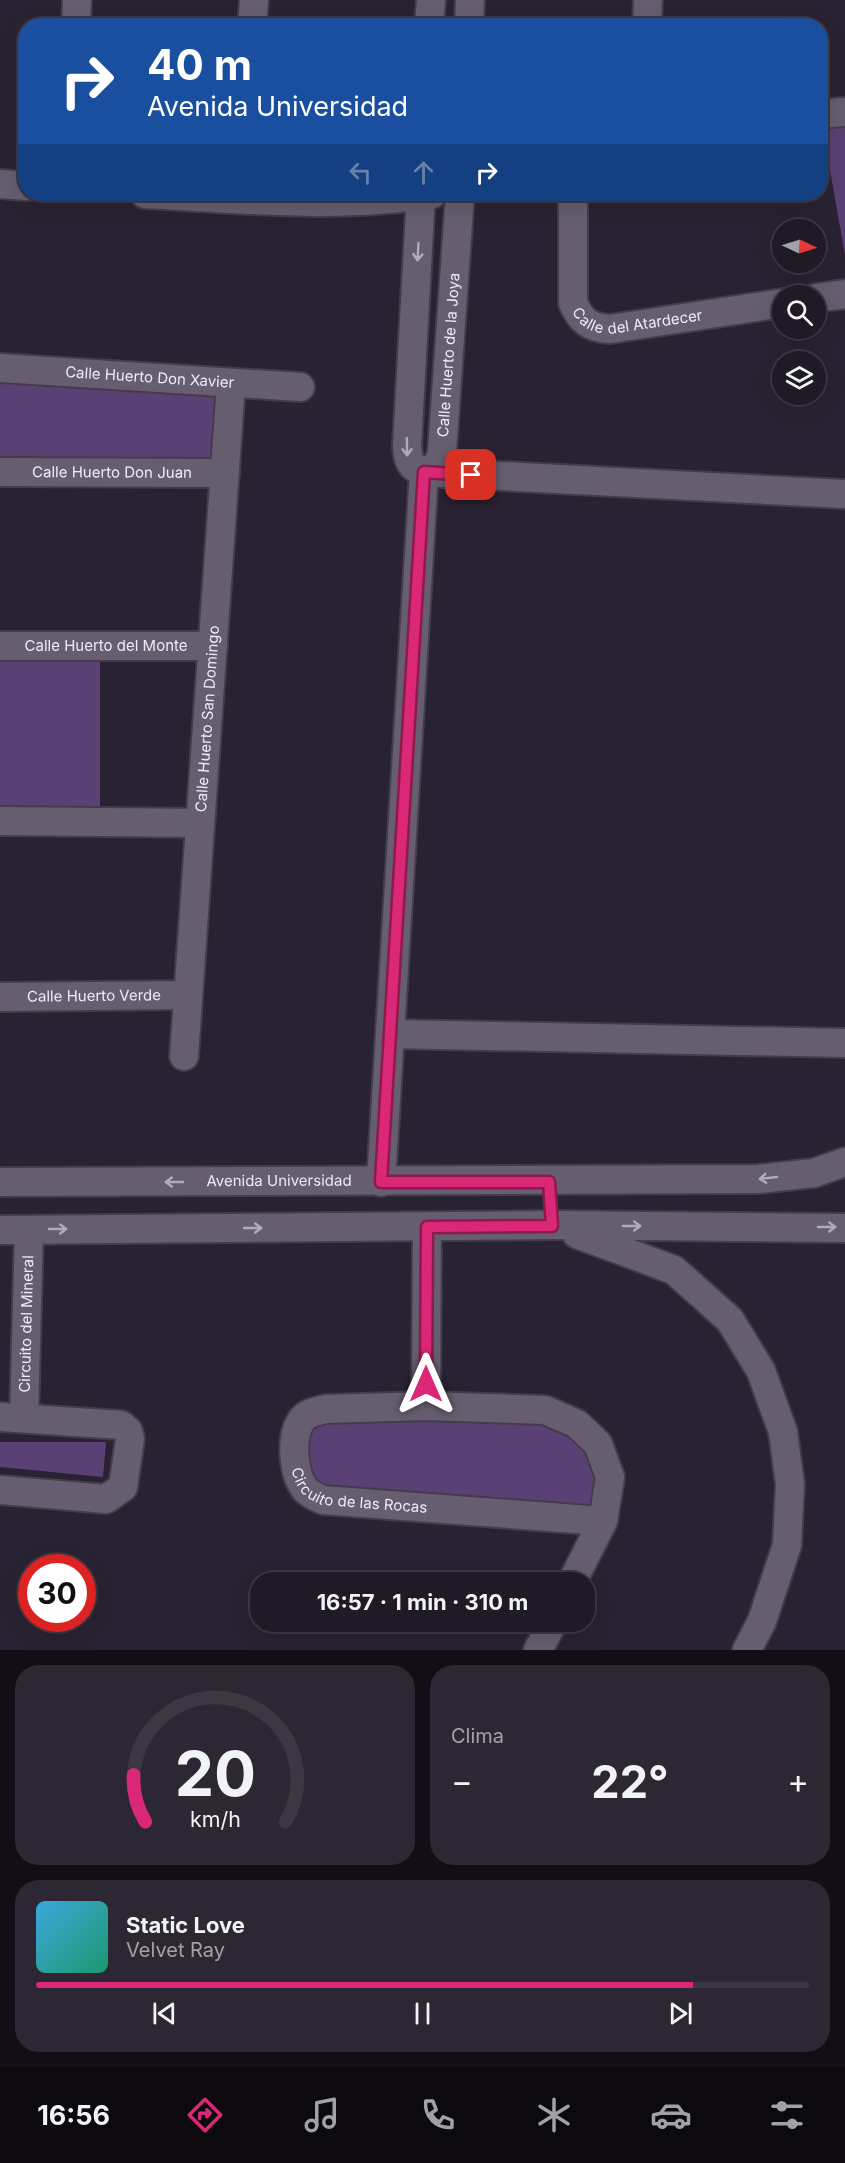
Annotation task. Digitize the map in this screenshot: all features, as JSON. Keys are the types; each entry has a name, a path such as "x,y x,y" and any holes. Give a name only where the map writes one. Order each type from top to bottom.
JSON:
{"street":[{"path":"76,18 77,0"},
{"path":"253,18 254,0"},
{"path":"430,18 431,0"},
{"path":"469,18 470,0"},
{"path":"647,18 648,0"},
{"path":"828,113 845,112"},
{"path":"0,184 18,185"},
{"path":"424,201 406,446 407,459 413,468 424,472 845,494"},
{"name":"Calle Huerto de la Joya","path":"424,472 434,469 441,461 460,201"},
{"name":"Calle del Atardecer","path":"573,201 573,303 579,316 597,329 772,305"},
{"path":"826,297 845,294"},
{"name":"Calle Huerto Don Xavier","path":"0,368 300,387"},
{"name":"Calle Huerto San Domingo","path":"184,1056 231,383"},
{"name":"Calle Huerto Don Juan","path":"0,472 225,473"},
{"path":"381,1182 424,472"},
{"name":"Calle Huerto del Monte","path":"0,646 213,646"},
{"path":"0,821 200,823"},
{"name":"Calle Huerto Verde","path":"0,997 188,995"},
{"path":"390,1034 845,1043"},
{"name":"Avenida Universidad","path":"0,1182 549,1182 758,1179 814,1173 845,1162"},
{"path":"814,1173 845,1173"},
{"path":"549,1182 552,1226"},
{"path":"552,1226 674,1270 730,1320 761,1371 783,1432 790,1484 787,1545 762,1621 747,1650"},
{"path":"0,1230 552,1226 845,1228"},
{"path":"426,1407 427,1227"},
{"name":"Circuito del Mineral","path":"0,1490 105,1499 123,1487 130,1439 128,1431 121,1425 12,1418 29,1230"},
{"name":"Circuito de las Rocas","path":"577,1572 603,1521 610,1477 598,1444 577,1424 545,1410 426,1407 347,1407 310,1413 301,1421 295,1440 295,1459 304,1488 310,1494 323,1500 603,1521"},
{"path":"538,1650 547,1632"}],"shaded area":[{"path":"845,123 845,255 828,159 828,124"},
{"path":"0,380 216,396 211,467 0,463"},
{"path":"100,654 100,811 0,811 0,655"},
{"path":"544,1416 592,1445 606,1480 597,1514 323,1496 307,1483 299,1442 312,1420"},
{"path":"0,1442 106,1442 103,1477 0,1467"}],"route":[{"path":"426,1384 427,1227 552,1226 549,1182 381,1182 424,472 471,475"}]}
